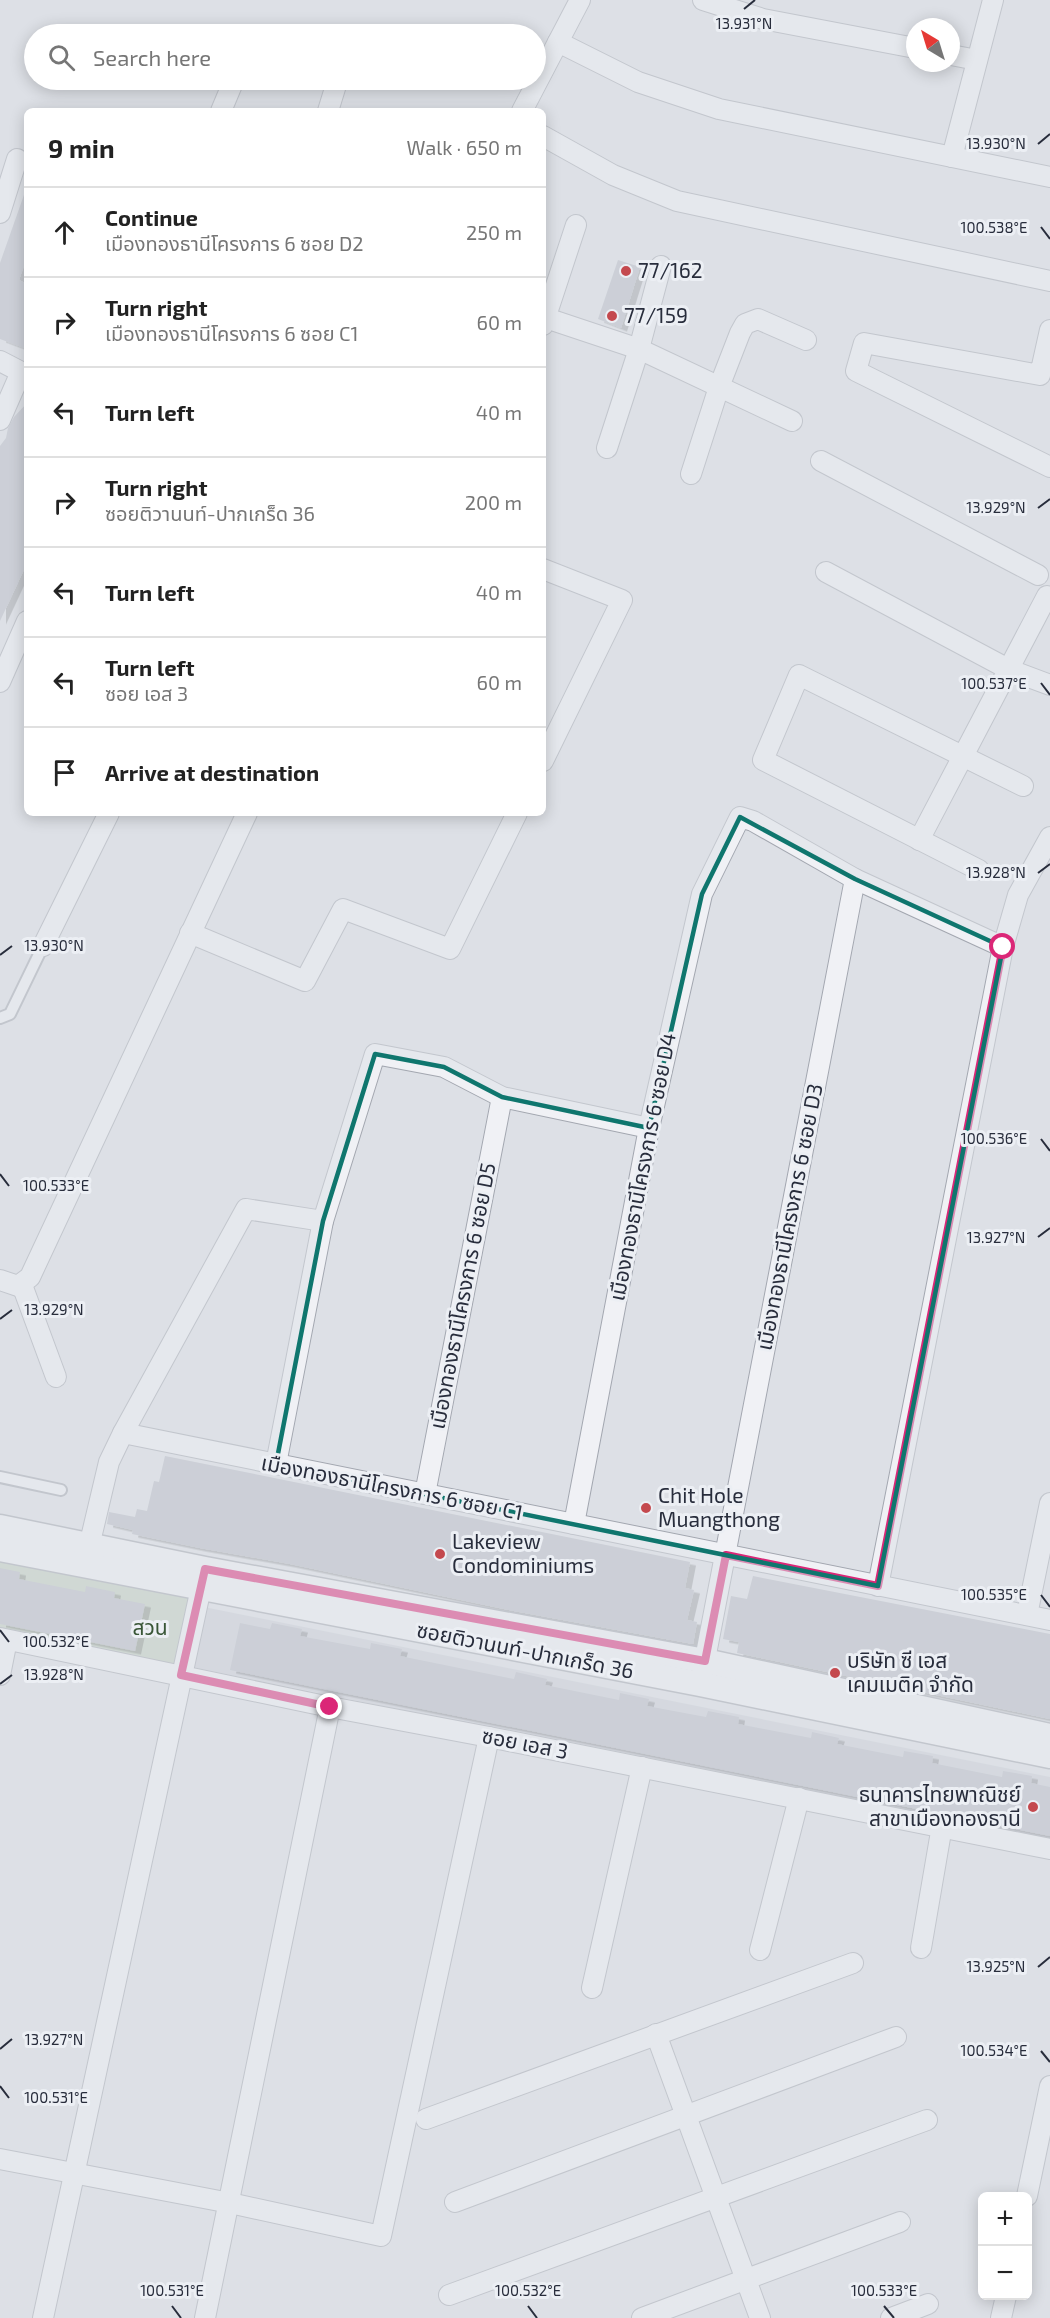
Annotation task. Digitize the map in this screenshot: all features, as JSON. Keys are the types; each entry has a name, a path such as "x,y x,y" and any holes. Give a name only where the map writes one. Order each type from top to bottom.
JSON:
{"street":[{"path":"546,65 580,0"},
{"path":"703,0 763,19 906,46"},
{"path":"952,157 993,0"},
{"path":"558,42 638,82 718,109 1050,177"},
{"path":"960,57 977,60"},
{"path":"222,108 230,90"},
{"path":"329,108 334,90"},
{"path":"524,108 533,90"},
{"path":"546,138 613,176 677,201 1050,281"},
{"path":"0,213 15,158"},
{"path":"546,314 576,225"},
{"path":"608,448 639,349 661,266"},
{"path":"546,321 639,349 792,421"},
{"path":"691,474 719,387 740,333 750,321 768,322 806,340"},
{"path":"1050,330 1040,375 864,342 856,371 1050,467"},
{"path":"0,362 24,373 0,420"},
{"path":"821,461 1044,570 1038,588 1049,596 919,840"},
{"path":"546,570 622,600 546,755"},
{"path":"826,572 1010,670 1050,685"},
{"path":"0,682 24,628"},
{"path":"979,870 763,760 799,675 1023,786"},
{"path":"43,946 108,816"},
{"path":"22,1285 33,1270 246,816"},
{"path":"190,933 305,981 343,909 450,949 516,816"},
{"name":"เมืองทองธานีโครงการ 6 ซอย D4","path":"574,1524 649,1128 702,894 740,818 753,821 855,879"},
{"path":"878,1586 1003,947 1018,895 1050,837"},
{"path":"855,879 1003,947"},
{"name":"เมืองทองธานีโครงการ 6 ซอย D3","path":"702,1672 855,879"},
{"path":"276,1464 323,1221 375,1054 444,1067 502,1097 649,1128"},
{"name":"เมืองทองธานีโครงการ 6 ซอย D5","path":"425,1494 502,1097"},
{"path":"87,1556 110,1462 123,1434 246,1209 323,1221"},
{"path":"0,1280 22,1285"},
{"path":"22,1285 56,1377"},
{"name":"เมืองทองธานีโครงการ 6 ซอย C1","path":"123,1434 1050,1620"},
{"path":"1027,1615 1050,1503"},
{"name":"ซอยติวานนท์-ปากเกร็ด 36","path":"0,1527 87,1556"},
{"name":"ซอยติวานนท์-ปากเกร็ด 36","path":"0,1549 87,1556 1050,1736"},
{"path":"43,2318 203,1579"},
{"path":"0,1675 3,1639"},
{"name":"ซอย เอส 3","path":"3,1639 330,1707 1050,1849"},
{"name":"ซอยติวานนท์-ปากเกร็ด 36","path":"702,1672 1050,1756"},
{"path":"205,2318 330,1707"},
{"path":"0,2159 230,2203 381,2236 489,1737"},
{"path":"592,1988 642,1767"},
{"path":"760,1950 799,1798"},
{"path":"921,1948 942,1826"},
{"path":"426,2119 854,1963"},
{"path":"656,2034 760,2318"},
{"path":"455,2202 896,2037"},
{"path":"1028,2192 1050,2086"},
{"path":"449,2295 927,2120"},
{"path":"642,2318 900,2222"},
{"path":"1002,2318 1005,2300"},
{"path":"891,2318 928,2304"}],"lane":[{"path":"0,1018 10,1014 43,946"},
{"path":"0,1477 61,1490"}],"highlighted area":[{"path":"740,817 855,879 1003,947 878,1586 276,1464 323,1221 375,1054 444,1067 502,1097 649,1128 702,894"}],"shaded area":[{"path":"0,1566 1050,1777 1050,1842 0,1628"}],"green space":[{"name":"สวน","path":"0,1558 196,1597 181,1675 0,1638"}],"building":[{"path":"24,195 24,266 19,280 24,282 24,348 0,339 0,263"},
{"path":"618,260 640,267 621,328 598,319"},
{"path":"24,406 24,569 0,621 0,446 6,438 14,417"},
{"name":"Lakeview Condominiums","path":"165,1456 690,1562 685,1588 694,1590 687,1620 697,1622 693,1644 514,1611 290,1564 200,1548 132,1534 133,1530 107,1524 109,1512 135,1517 137,1509 147,1511 154,1481 159,1482"},
{"path":"0,1568 20,1572 19,1579 85,1592 86,1586 115,1592 114,1598 145,1604 135,1651 0,1624"},
{"path":"753,1576 1050,1634 1050,1719 737,1653 739,1642 723,1639 731,1596 747,1599"},
{"path":"240,1623 270,1629 272,1623 302,1629 300,1636 370,1649 371,1643 402,1649 400,1656 514,1679 516,1672 547,1679 545,1685 619,1700 620,1693 649,1699 647,1706 706,1717 708,1711 739,1717 738,1724 811,1738 812,1732 839,1738 837,1744 903,1757 904,1751 933,1756 932,1763 1002,1777 1003,1771 1032,1776 1031,1783 1050,1787 1050,1836 230,1670"}],"place":[{"name":"77/162","path":"626,271"},
{"name":"77/159","path":"612,316"},
{"name":"Chit Hole Muangthong","path":"646,1508"},
{"name":"Lakeview Condominiums","path":"440,1554"},
{"name":"บริษัท ซี เอส เคมเมติค จำกัด","path":"835,1673"},
{"name":"ธนาคารไทยพาณิชย์ สาขาเมืองทองธานี","path":"1033,1807"}],"route":[{"path":"330,1707 181,1675 205,1569 705,1661 726,1555 878,1586 1003,947"}]}
